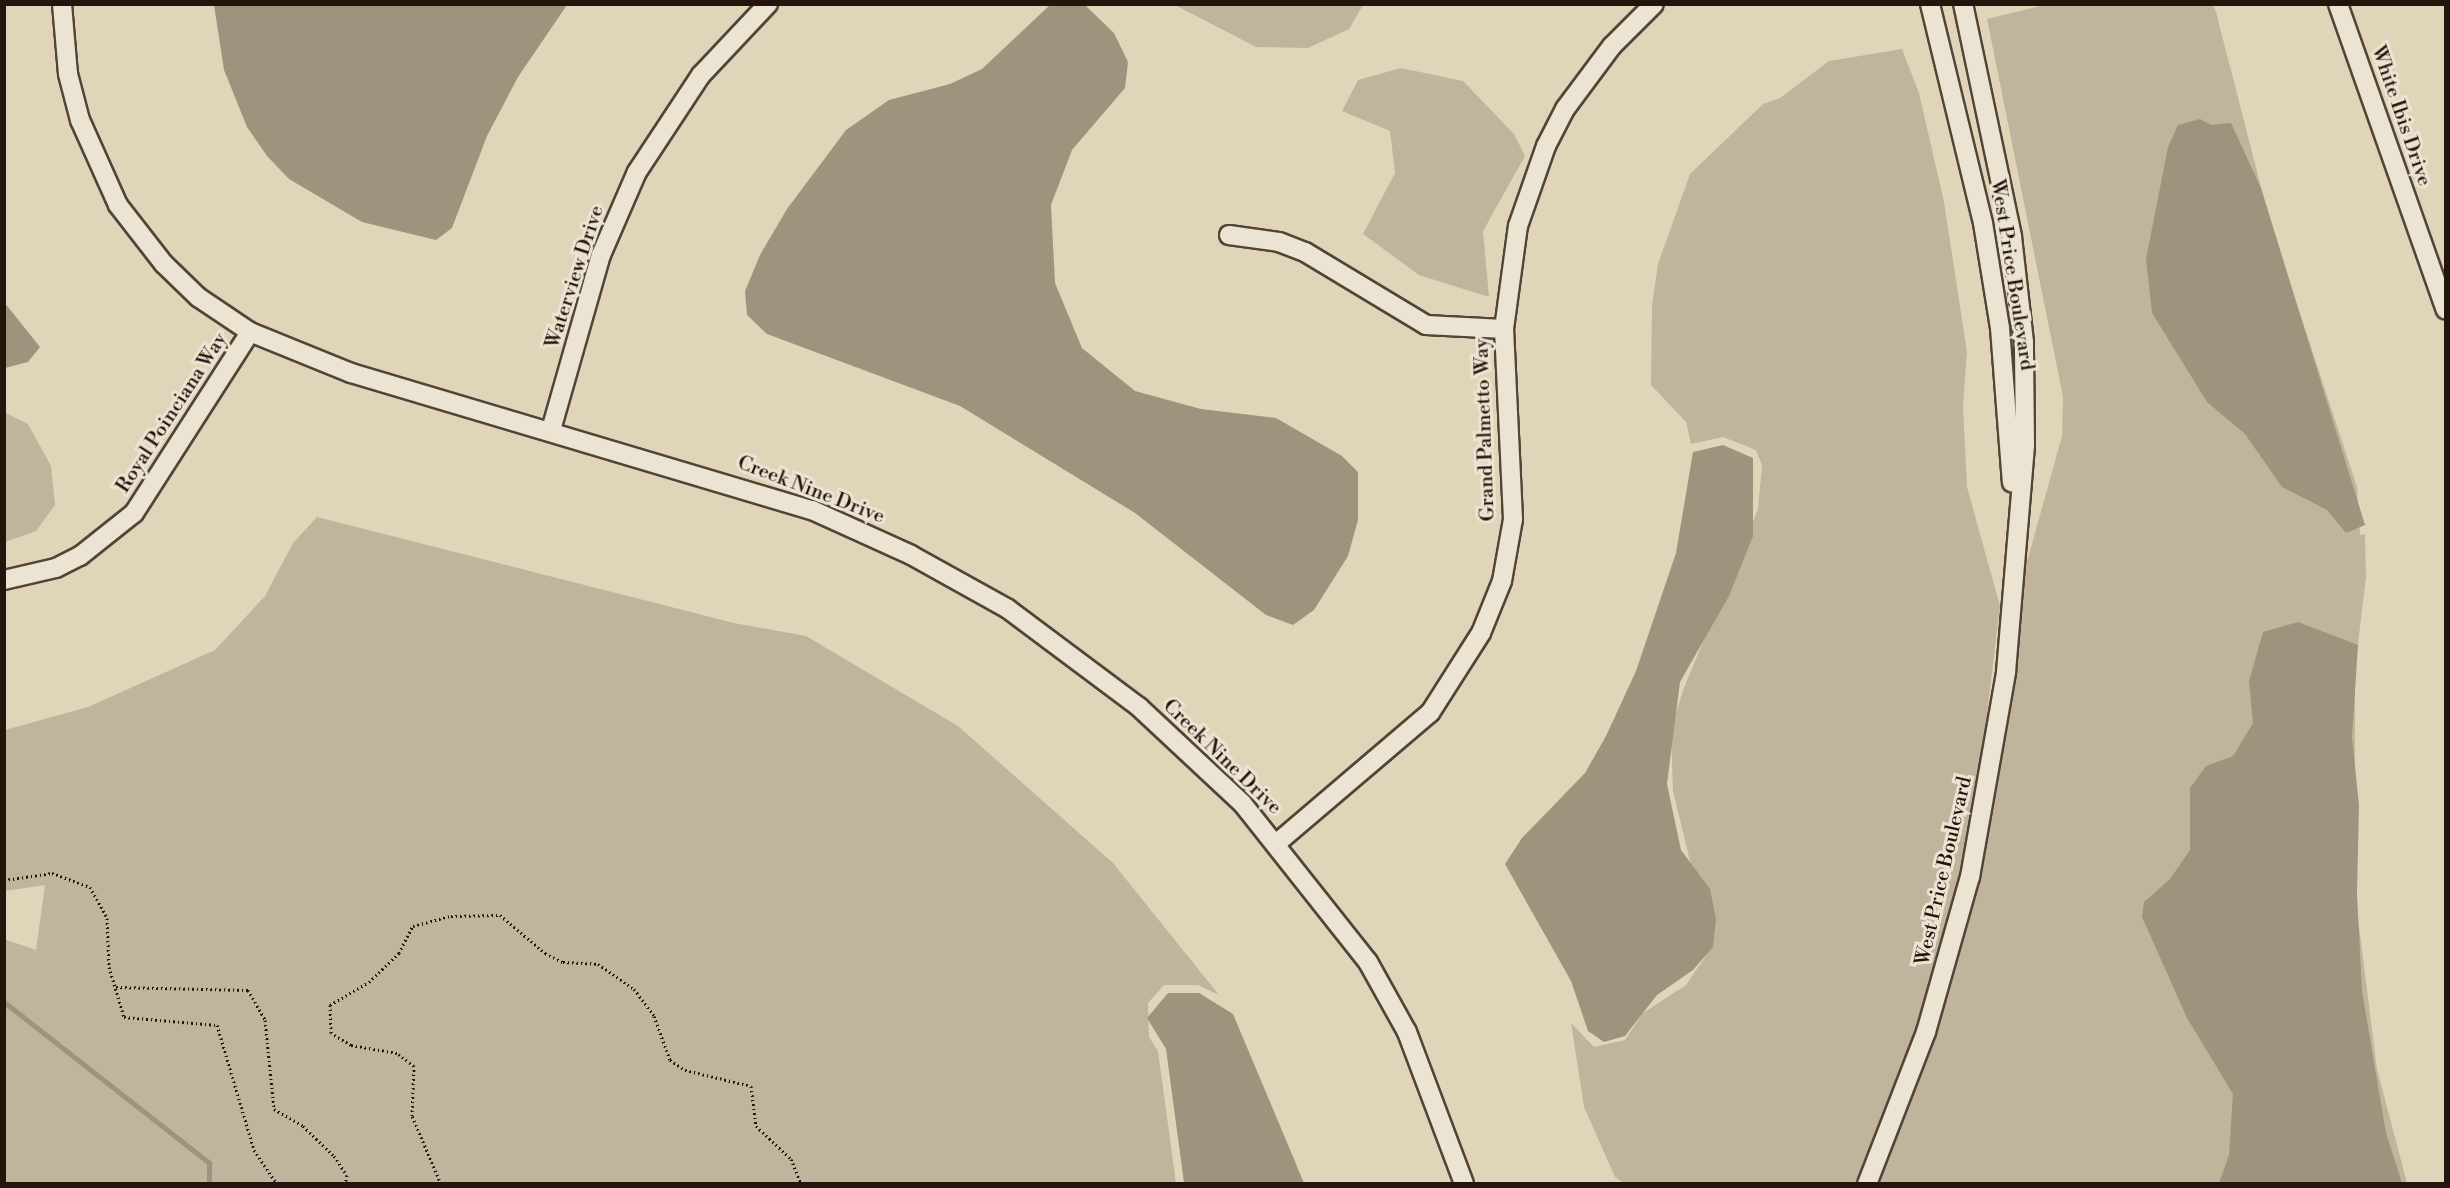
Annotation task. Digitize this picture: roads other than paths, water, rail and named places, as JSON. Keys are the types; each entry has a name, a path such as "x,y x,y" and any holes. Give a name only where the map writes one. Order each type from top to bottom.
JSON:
{"street":[{"name":"Creek Nine Drive","path":"62,4 68,74 80,120 118,205 164,264 198,297 250,332 351,373 551,430 812,510 960,581 1051,638 1139,707 1208,770 1277,843 1342,926 1389,996 1414,1050 1442,1135 1464,1184"},
{"name":"Waterview Drive","path":"551,430 601,255 637,172 701,75 768,4"},
{"name":"Grand Palmetto Way","path":"1277,843 1430,713 1464,665 1488,618 1506,564 1513,519 1504,329 1518,226 1546,146 1586,77 1654,4"},
{"name":"West Price Boulevard","path":"1930,4 1961,120 2000,328 2015,557"},
{"name":"West Price Boulevard","path":"1867,1184 1926,1032 1970,877 2006,672 2025,445 2019,293 1998,159 1963,4"},
{"name":"White Ibis Drive","path":"2338,4 2445,310"},
{"path":"1229,235 1279,242 1305,252 1426,325 1504,329"},
{"name":"Royal Poinciana Way","path":"4,580 56,568 80,556 134,513 250,332"}],"waterway":[{"path":"4,1002 209,1163 209,1184"}]}
